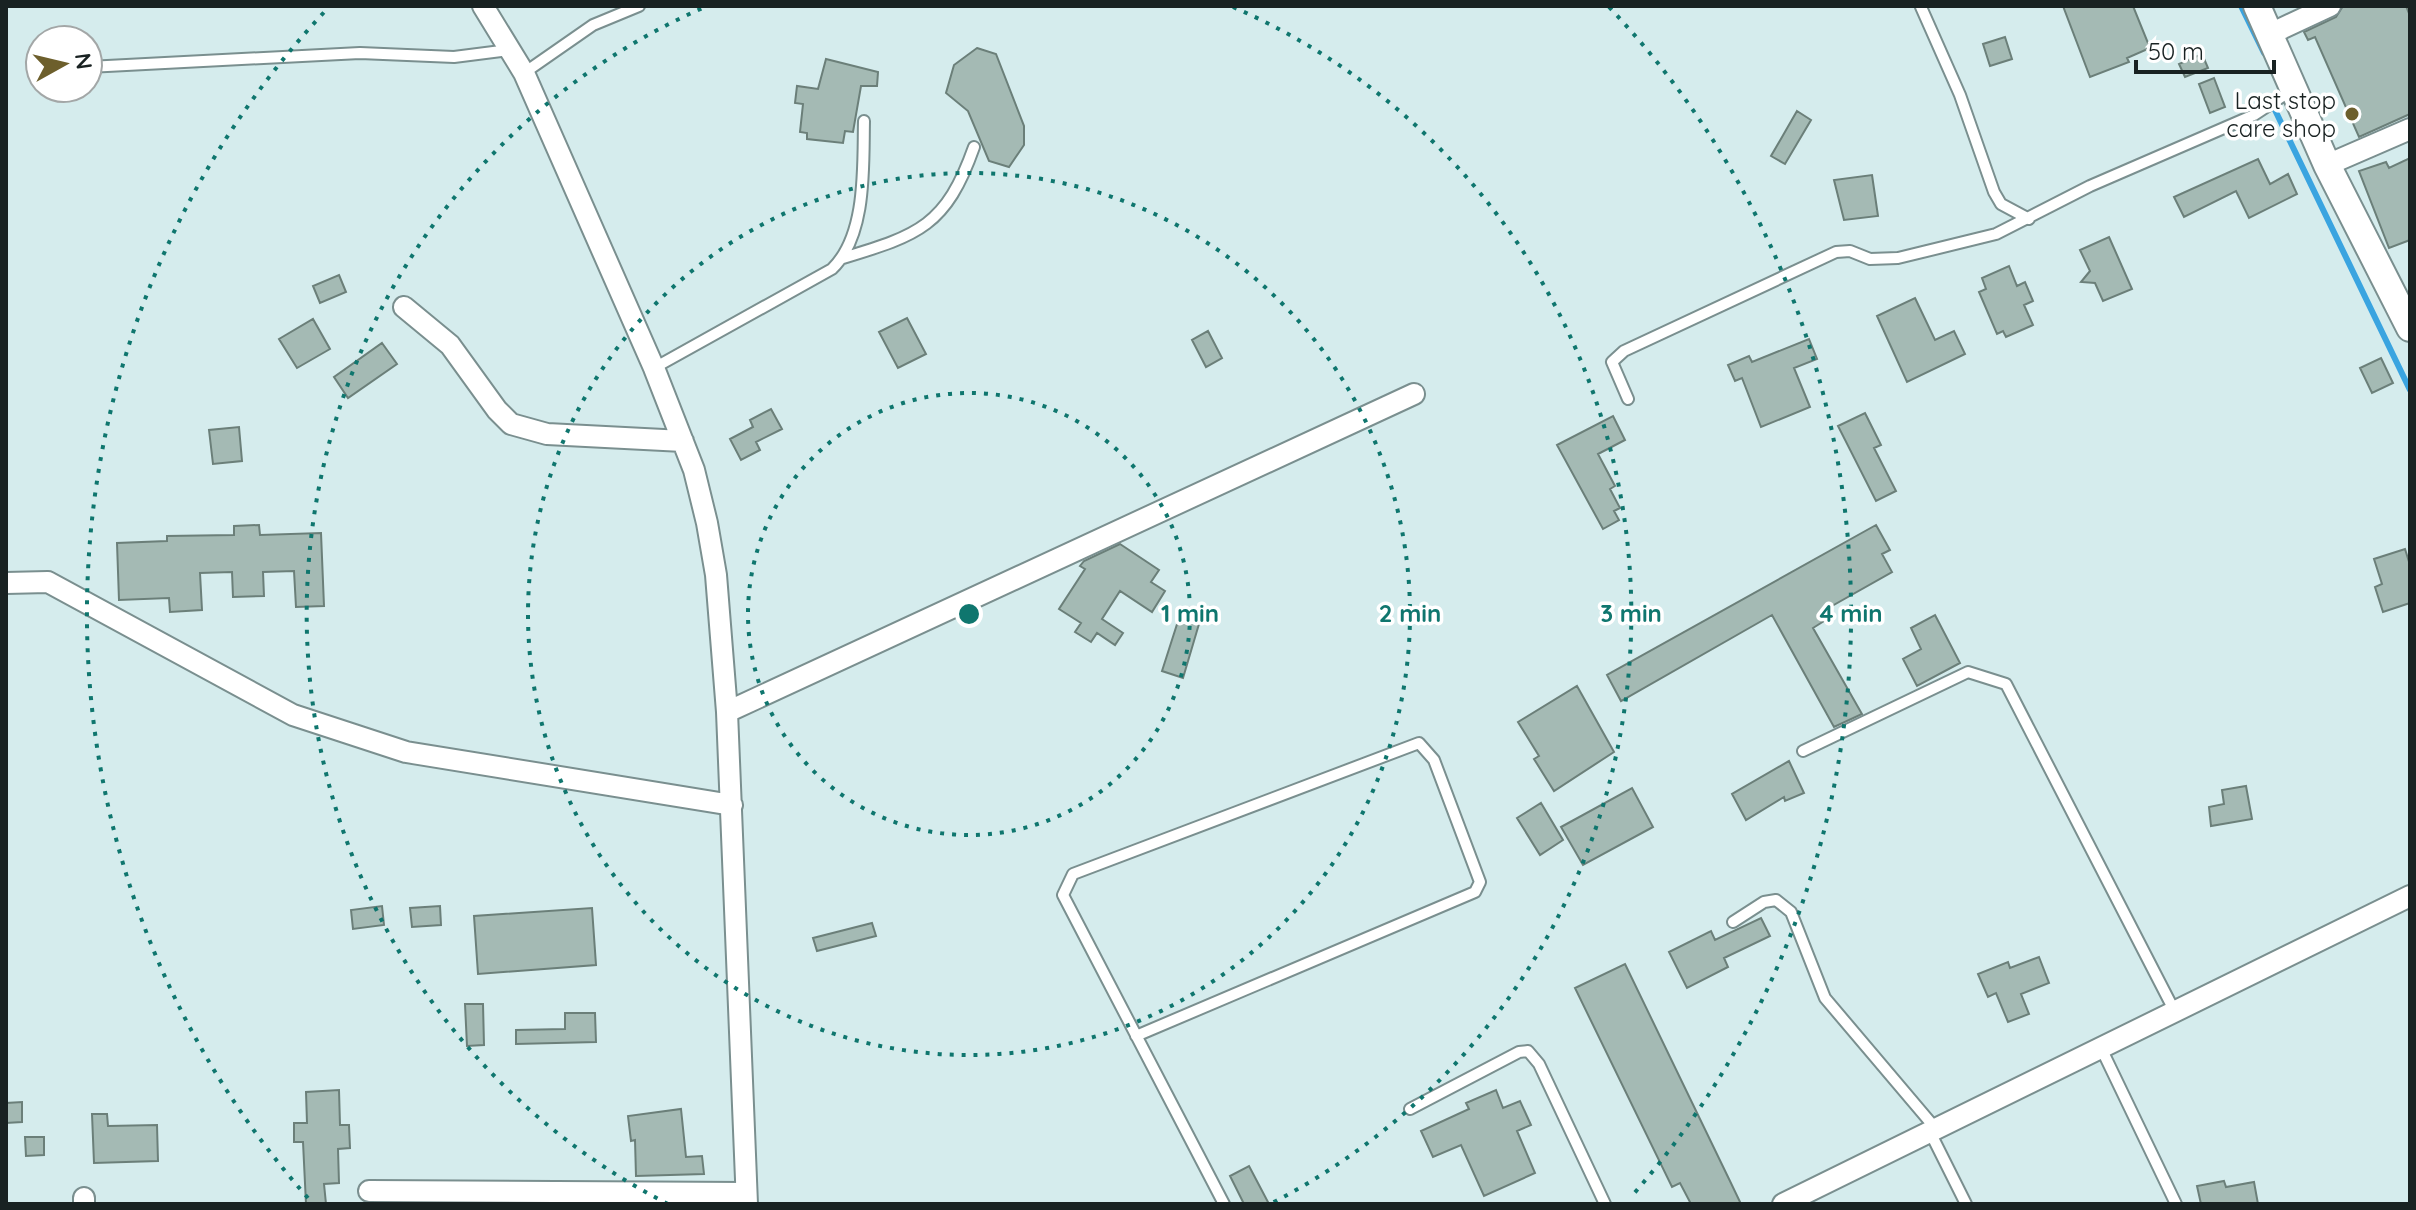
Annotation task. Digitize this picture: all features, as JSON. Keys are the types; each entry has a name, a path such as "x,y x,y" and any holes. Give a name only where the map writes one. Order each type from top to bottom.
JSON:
{"main road":[{"path":"2257,6 2327,165 2407,315"}],"street":[{"path":"369,1191 521,1194 656,1190 746,1198 727,712 716,575 707,523 683,441 654,368 524,73 483,6"},
{"path":"2270,34 2330,6"},
{"path":"2327,165 2410,129"},
{"path":"404,307 450,345 497,410 511,424 547,434 683,441"},
{"path":"727,712 1414,394"},
{"path":"6,583 48,582 293,715 406,752 732,805"},
{"path":"1783,1204 2410,896"}],"lane":[{"path":"524,73 593,25 639,6"},
{"path":"1921,7 1960,95 1994,192 2001,204 2029,219"},
{"path":"104,66 360,53 454,57 509,50"},
{"path":"1628,399 1612,362 1624,351 1836,252 1850,251 1870,259 1898,258 1996,234 2090,186 2254,115 2293,89"},
{"path":"654,368 832,269 843,258 852,236 862,176 864,121"},
{"path":"843,258 895,242 927,225 947,206 974,147"},
{"path":"1803,751 1968,672 2006,684 2174,1010"},
{"path":"1136,1036 1475,892 1480,882 1434,760 1419,743 1073,874 1063,895 1136,1036 1224,1204"},
{"path":"1733,922 1764,902 1776,900 1791,912 1825,998 1933,1130 1966,1204"},
{"path":"2101,1048 2176,1204"},
{"path":"1410,1109 1519,1052 1528,1051 1539,1064 1605,1204"}],"building":[{"path":"2063,6 2133,6 2150,48 2127,58 2129,62 2090,77"},
{"path":"2343,6 2406,6 2410,16 2410,114 2359,137 2315,37 2308,40 2304,32 2336,17"},
{"path":"2005,37 2012,59 1990,66 1983,44"},
{"path":"977,48 996,54 1024,126 1024,145 1009,167 989,161 968,111 946,93 954,65"},
{"path":"2202,54 2208,68 2185,77 2179,64"},
{"path":"826,59 878,72 877,86 861,86 853,132 845,131 843,143 807,139 807,133 800,132 803,104 795,103 797,86 818,89"},
{"path":"2214,78 2225,107 2210,113 2199,84"},
{"path":"1797,111 1811,120 1785,164 1771,156"},
{"path":"2410,158 2410,240 2389,248 2359,171 2386,162 2389,168"},
{"path":"2258,159 2270,184 2288,174 2297,194 2249,218 2236,191 2184,217 2174,197"},
{"path":"1872,175 1878,216 1844,220 1834,180"},
{"path":"2109,237 2132,289 2103,301 2095,283 2081,282 2090,271 2080,250"},
{"path":"2009,266 2017,286 2025,282 2033,301 2024,305 2033,325 2006,337 2003,331 1997,334 1979,292 1986,289 1982,278"},
{"path":"339,275 346,292 320,303 313,286"},
{"path":"1915,298 1935,340 1954,331 1965,354 1907,382 1877,316"},
{"path":"907,318 926,354 898,368 879,332"},
{"path":"313,319 330,349 297,368 279,339"},
{"path":"1208,331 1222,358 1206,367 1192,340"},
{"path":"1809,339 1817,359 1794,368 1810,407 1761,427 1742,378 1735,381 1728,365 1749,356 1752,362"},
{"path":"382,343 397,364 348,398 334,377"},
{"path":"2381,358 2393,383 2372,393 2360,368"},
{"path":"771,409 782,429 756,442 760,450 741,460 730,439 753,427 750,420"},
{"path":"1865,413 1881,445 1874,448 1896,491 1876,501 1838,426"},
{"path":"1613,416 1625,440 1598,454 1615,486 1610,489 1620,508 1614,511 1619,520 1603,529 1557,445"},
{"path":"239,427 242,461 213,464 209,430"},
{"path":"259,525 260,535 321,533 324,606 296,607 294,571 263,572 264,596 233,597 232,572 200,573 202,610 170,612 169,598 119,600 117,543 167,541 167,536 234,535 234,526"},
{"path":"1876,525 1890,550 1882,554 1892,572 1832,606 1832,616 1813,628 1862,714 1834,727 1772,615 1621,701 1607,675"},
{"path":"1120,544 1159,570 1151,582 1165,591 1152,612 1120,591 1102,619 1123,633 1115,645 1097,633 1091,642 1075,632 1081,623 1059,609 1085,569 1080,566 1084,561"},
{"path":"2405,549 2410,565 2410,603 2383,612 2375,587 2382,584 2374,559"},
{"path":"1935,615 1960,663 1917,686 1903,659 1921,649 1911,628"},
{"path":"1179,618 1199,624 1183,678 1162,671"},
{"path":"1577,686 1614,752 1554,791 1534,759 1539,756 1518,722"},
{"path":"1789,761 1804,793 1785,801 1784,797 1746,820 1732,794"},
{"path":"2246,786 2252,819 2211,826 2209,807 2224,804 2222,790"},
{"path":"1632,788 1653,827 1583,865 1561,827"},
{"path":"1541,803 1563,840 1540,855 1517,818"},
{"path":"382,906 384,925 353,929 351,910"},
{"path":"440,906 441,925 412,927 410,908"},
{"path":"592,908 596,965 478,974 474,916"},
{"path":"1761,918 1770,936 1724,958 1728,967 1687,988 1669,952 1711,931 1715,940"},
{"path":"872,923 876,936 817,951 813,938"},
{"path":"2039,957 2049,983 2021,994 2029,1014 2008,1022 1996,993 1988,997 1978,974 2008,962 2010,968"},
{"path":"1625,964 1741,1204 1691,1204 1680,1183 1672,1187 1575,988"},
{"path":"465,1004 483,1004 484,1045 467,1046"},
{"path":"565,1013 595,1013 596,1042 516,1044 516,1030 565,1029"},
{"path":"339,1090 340,1125 349,1125 350,1148 338,1149 339,1183 324,1184 326,1204 306,1204 303,1142 294,1142 294,1123 307,1123 306,1092"},
{"path":"1496,1090 1503,1108 1520,1101 1531,1125 1517,1131 1535,1173 1484,1196 1461,1145 1433,1157 1421,1131 1469,1109 1466,1103"},
{"path":"22,1102 22,1122 6,1123 6,1103"},
{"path":"681,1109 686,1157 702,1156 704,1174 636,1176 635,1140 631,1141 628,1116"},
{"path":"92,1114 107,1114 108,1126 157,1125 158,1161 94,1163"},
{"path":"25,1137 44,1137 44,1155 26,1156"},
{"path":"1249,1166 1269,1204 1244,1204 1230,1176"},
{"path":"2224,1181 2226,1187 2254,1182 2258,1204 2201,1204 2197,1186"}],"waterway":[{"path":"2241,6 2264,53"},
{"path":"2274,108 2410,390"}],"place":[{"name":"Last stop care shop","path":"2352,114"}]}
